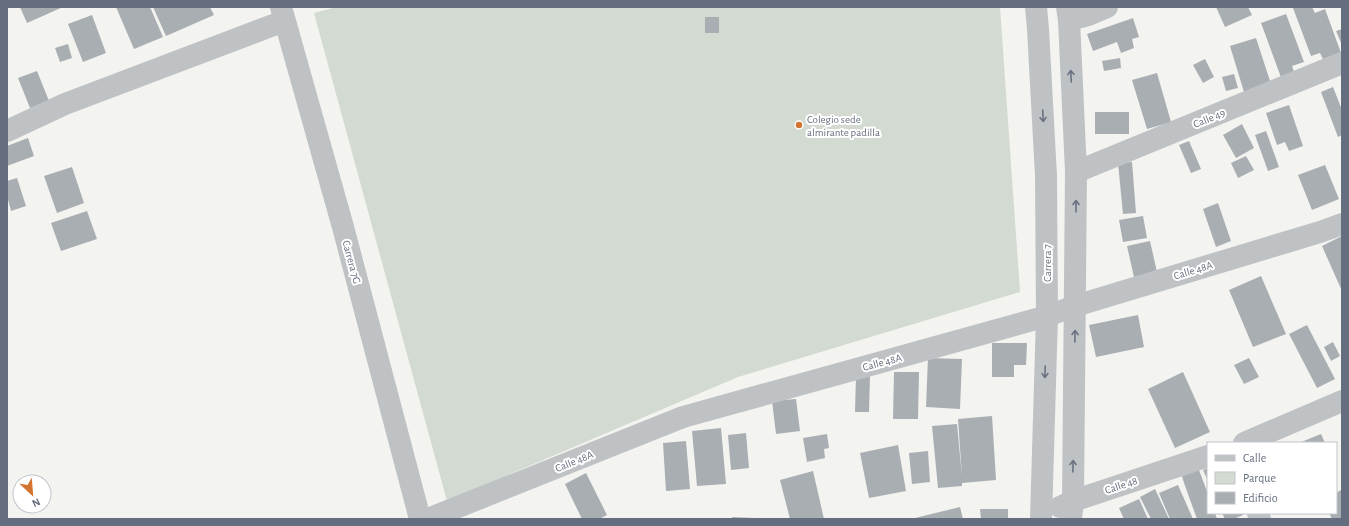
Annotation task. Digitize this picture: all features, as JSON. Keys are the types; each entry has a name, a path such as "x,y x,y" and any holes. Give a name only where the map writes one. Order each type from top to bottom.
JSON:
{"street":[{"name":"Carrera 7","path":"1036,7 1046,176 1047,316 1039,518"},
{"path":"1072,510 1076,172 1068,14 1088,15 1107,7"},
{"path":"7,131 65,104 282,14"},
{"name":"Carrera 7G","path":"282,14 343,227 420,519"},
{"name":"Calle 49","path":"1076,172 1342,63"},
{"name":"Calle 48A","path":"428,519 684,417 1047,316 1075,306 1342,224"},
{"path":"1246,442 1342,401"},
{"name":"Calle 48","path":"1039,518 1072,510 1207,456"}],"green space":[{"path":"337,7 1000,7 1020,292 738,377 447,501 314,13"}],"building":[{"path":"20,7 63,7 27,23"},
{"path":"116,7 150,7 163,37 134,49"},
{"path":"153,7 210,7 214,15 166,36"},
{"path":"1216,7 1248,7 1252,15 1225,27"},
{"path":"1312,7 1315,13 1325,9 1341,53 1323,59 1320,53 1311,56 1293,8"},
{"path":"1286,14 1304,62 1292,66 1295,75 1282,80 1261,23"},
{"path":"92,15 106,53 83,62 68,24"},
{"path":"705,17 719,17 719,33 705,33"},
{"path":"1133,18 1139,37 1132,39 1134,48 1121,53 1117,42 1093,51 1087,34"},
{"path":"1342,29 1342,45 1336,31"},
{"path":"1256,38 1271,84 1244,92 1230,46"},
{"path":"68,44 72,58 60,62 55,48"},
{"path":"1120,58 1121,68 1104,71 1102,61"},
{"path":"1205,59 1214,77 1203,83 1193,65"},
{"path":"37,71 49,101 30,108 18,78"},
{"path":"1157,73 1171,122 1147,129 1132,80"},
{"path":"1234,74 1238,88 1226,91 1222,77"},
{"path":"1333,87 1342,110 1342,135 1338,137 1321,92"},
{"path":"1289,105 1303,146 1289,151 1285,142 1277,145 1266,113"},
{"path":"1095,112 1129,112 1129,134 1095,134"},
{"path":"1242,124 1254,148 1236,158 1223,135"},
{"path":"1266,131 1279,167 1268,171 1255,135"},
{"path":"28,138 34,156 7,166 7,146"},
{"path":"1189,141 1201,169 1191,173 1179,145"},
{"path":"1246,156 1254,170 1238,178 1231,163"},
{"path":"1132,162 1136,213 1123,214 1118,163"},
{"path":"1325,165 1339,199 1312,210 1298,175"},
{"path":"72,167 84,203 57,213 44,176"},
{"path":"17,178 26,206 11,211 7,196 7,181"},
{"path":"1218,203 1231,241 1216,247 1203,209"},
{"path":"87,211 97,239 61,251 51,223"},
{"path":"1143,216 1147,238 1123,242 1119,220"},
{"path":"1342,236 1342,291 1322,246"},
{"path":"1150,241 1157,272 1134,277 1127,246"},
{"path":"1261,276 1286,334 1253,347 1229,290"},
{"path":"1138,315 1144,347 1096,357 1089,325"},
{"path":"1307,325 1335,379 1317,388 1289,334"},
{"path":"1333,342 1340,356 1331,361 1324,347"},
{"path":"992,343 1027,343 1026,365 1014,365 1014,377 992,377"},
{"path":"928,358 962,359 960,409 926,407"},
{"path":"1249,358 1259,377 1244,384 1234,365"},
{"path":"894,372 919,372 918,419 893,419"},
{"path":"1183,372 1210,432 1175,448 1148,389"},
{"path":"856,376 870,376 869,412 855,412"},
{"path":"796,399 800,431 776,434 772,401"},
{"path":"992,416 996,480 962,483 962,486 938,488 932,426 957,424 962,477 958,419"},
{"path":"721,428 726,484 697,486 692,431"},
{"path":"746,433 749,468 731,470 728,435"},
{"path":"827,434 829,448 824,449 825,458 807,462 803,438"},
{"path":"1321,434 1325,442 1301,442"},
{"path":"686,441 690,489 666,491 663,443"},
{"path":"898,445 906,491 869,498 860,453"},
{"path":"928,451 930,482 912,484 909,453"},
{"path":"1207,468 1207,479 1203,470"},
{"path":"1199,470 1207,491 1207,514 1215,514 1217,519 1197,519 1182,476"},
{"path":"813,471 824,519 790,519 780,480"},
{"path":"586,473 607,515 599,519 582,519 565,484"},
{"path":"1178,485 1193,519 1170,519 1159,493"},
{"path":"1155,489 1169,519 1151,519 1140,497"},
{"path":"1341,490 1342,519 1332,519 1330,514 1337,514 1337,492"},
{"path":"1139,499 1148,519 1124,519 1119,508"},
{"path":"960,507 963,519 915,519 915,518"},
{"path":"980,509 1008,509 1008,519 981,519"},
{"path":"1222,514 1243,515 1234,519 1225,519"},
{"path":"732,517 755,518 755,519 732,519"}],"place":[{"name":"Colegio sede almirante padilla","path":"799,125"}]}
